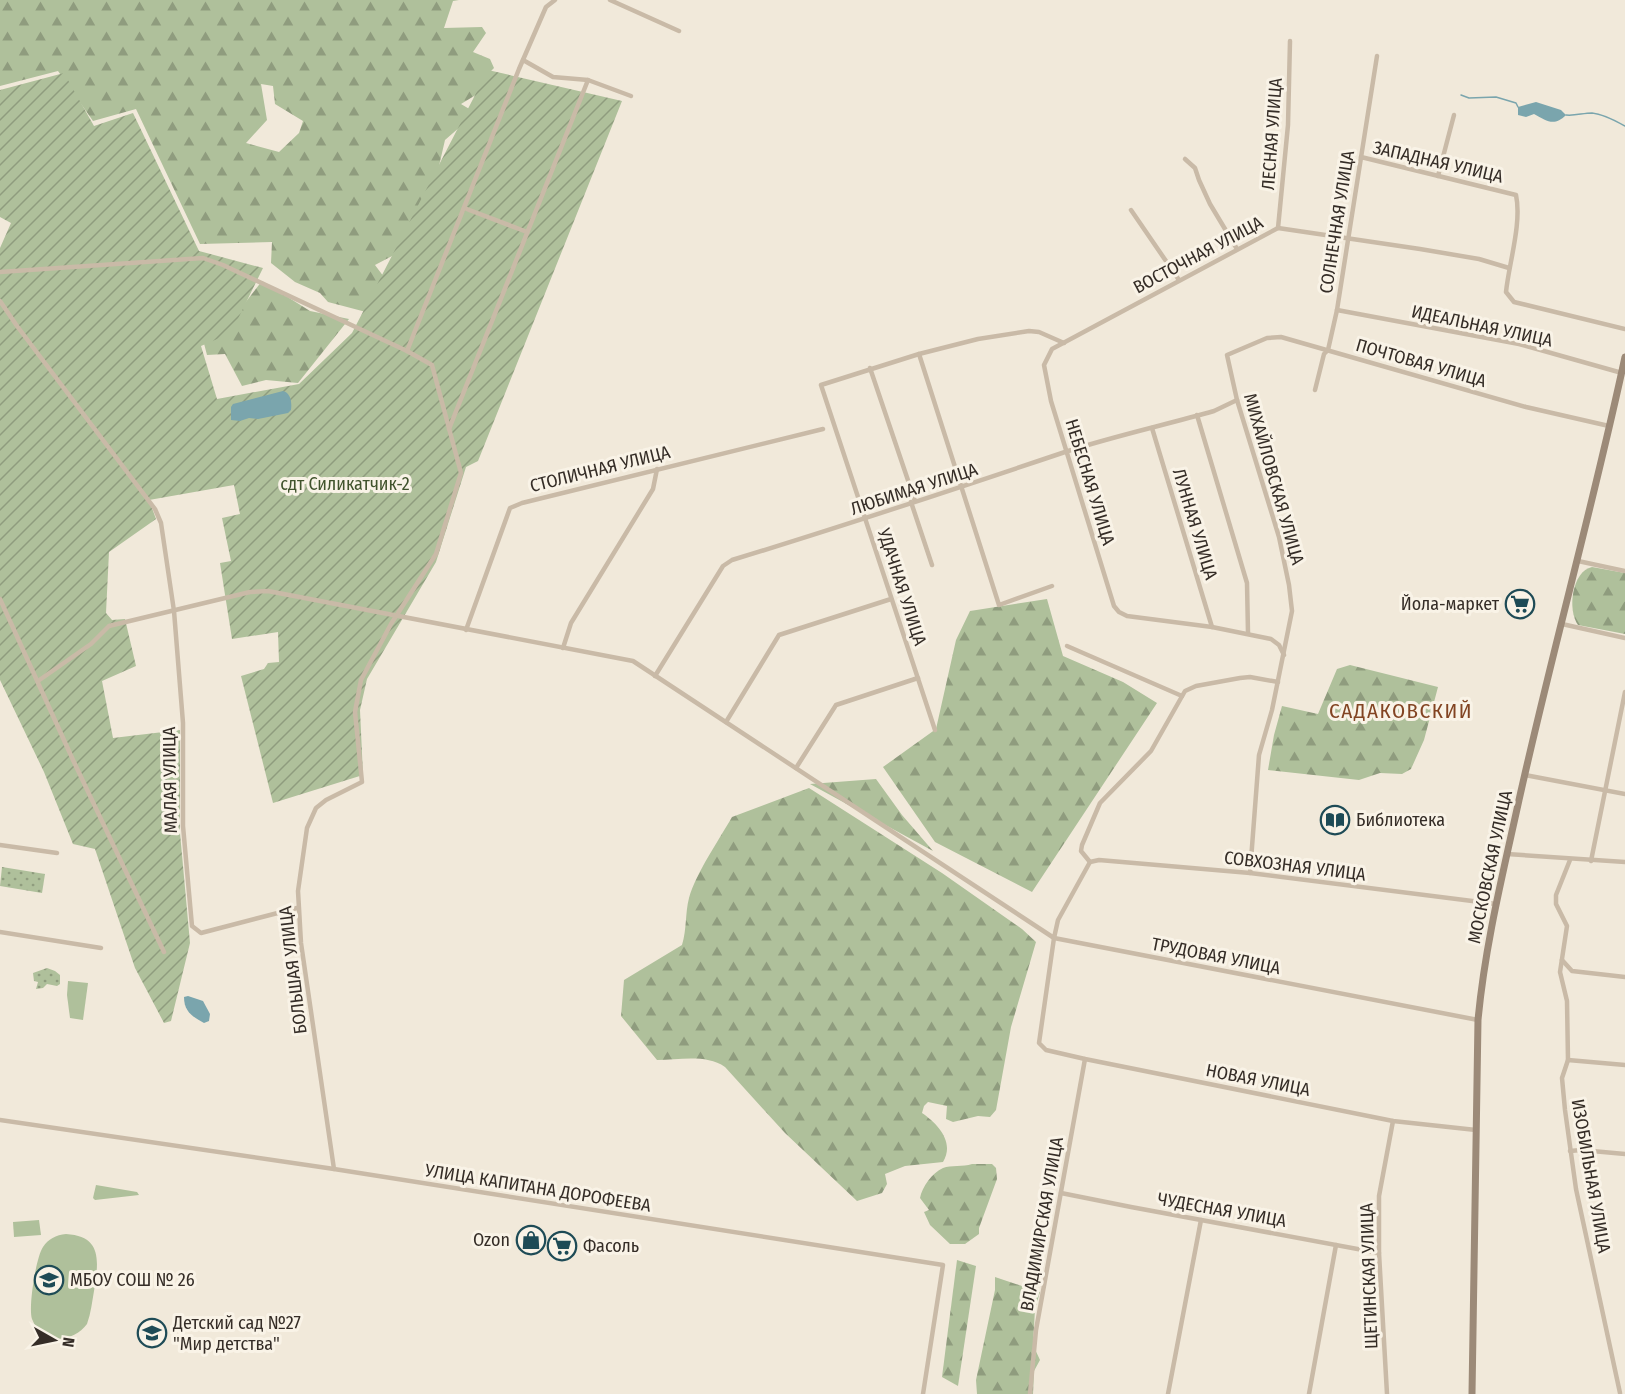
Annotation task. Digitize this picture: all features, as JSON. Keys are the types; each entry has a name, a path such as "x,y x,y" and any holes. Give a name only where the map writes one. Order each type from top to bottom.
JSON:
{"main road":[{"name":"МОСКОВСКАЯ УЛИЦА","path":"1473,1394 1478,1020 1482,980 1496,904 1525,775 1625,357"}],"street":[{"path":"541,0 546,7"},
{"path":"407,351 523,60 546,7 555,0"},
{"path":"610,0 679,31"},
{"name":"ЛЕСНАЯ УЛИЦА","path":"1278,228 1288,125 1290,41"},
{"name":"СОЛНЕЧНАЯ УЛИЦА","path":"1315,390 1324,354 1328,350 1337,310 1377,56"},
{"path":"523,60 554,76 588,80 631,96"},
{"path":"449,429 588,80"},
{"path":"1438,176 1454,115"},
{"name":"ЗАПАДНАЯ УЛИЦА","path":"1361,157 1516,195 1516,229 1509,267"},
{"path":"1185,159 1195,168 1210,204 1238,249"},
{"path":"464,208 527,232"},
{"path":"1131,210 1179,280"},
{"name":"ВОСТОЧНАЯ УЛИЦА","path":"1052,350 1278,228 1479,259 1509,267"},
{"path":"0,272 203,258 223,265 407,351 432,365 461,473 436,554 397,617"},
{"path":"1509,267 1506,292 1514,302 1625,330"},
{"name":"МАЛАЯ УЛИЦА","path":"0,301 155,509 161,523 174,611 183,723 183,826 192,926 201,933 297,908"},
{"name":"ИДЕАЛЬНАЯ УЛИЦА","path":"1337,310 1519,344 1622,373"},
{"path":"932,565 870,368 978,339 1029,331 1040,332 1064,343"},
{"name":"ПОЧТОВАЯ УЛИЦА","path":"1227,355 1268,338 1281,337 1526,406 1610,426"},
{"name":"НЕБЕСНАЯ УЛИЦА","path":"1052,350 1044,366 1050,401 1114,606 1127,616 1212,627"},
{"path":"920,354 999,604 1052,586"},
{"name":"МИХАЙЛОВСКАЯ УЛИЦА","path":"1227,355 1237,400 1279,537 1292,612 1269,724 1259,755 1250,873"},
{"name":"УДАЧНАЯ УЛИЦА","path":"870,368 821,385 935,730"},
{"name":"ЛЮБИМАЯ УЛИЦА","path":"655,675 723,566 732,560 865,520 1066,452 1197,415 1237,400"},
{"path":"1197,415 1247,583 1248,633"},
{"name":"ЛУННАЯ УЛИЦА","path":"1152,428 1212,627"},
{"name":"СТОЛИЧНАЯ УЛИЦА","path":"466,630 510,508 522,503 823,429"},
{"path":"563,648 571,623 653,489 657,469"},
{"path":"1578,561 1625,571"},
{"path":"38,681 91,644 109,626 250,592 268,591 633,661 1054,938 1058,920 1090,862 1082,851 1082,845 1097,808 1151,751 1185,691 1196,686 1250,677 1278,682"},
{"path":"0,599 164,952"},
{"path":"726,722 779,635 891,599"},
{"name":"БОЛЬШАЯ УЛИЦА","path":"334,1169 297,908 298,891 309,820 316,808 326,800 362,782 355,712 361,680 397,617"},
{"path":"1562,624 1625,638"},
{"path":"1212,627 1271,639 1279,645 1284,655"},
{"path":"1067,646 1182,696"},
{"path":"796,768 836,705 918,678"},
{"path":"1592,861 1625,692"},
{"path":"1525,775 1625,794"},
{"path":"0,844 57,853"},
{"path":"1507,854 1625,862"},
{"name":"СОВХОЗНАЯ УЛИЦА","path":"1090,862 1099,860 1250,873 1496,904"},
{"name":"ИЗОБИЛЬНАЯ УЛИЦА","path":"1570,860 1556,895 1556,903 1567,926 1560,972 1567,1001 1568,1060 1562,1078 1576,1189 1620,1393"},
{"path":"0,932 101,948"},
{"name":"ТРУДОВАЯ УЛИЦА","path":"1054,938 1478,1020"},
{"name":"НОВАЯ УЛИЦА","path":"1054,938 1039,1043 1046,1050 1393,1121 1476,1130"},
{"path":"1562,960 1572,971 1625,977"},
{"name":"ВЛАДИМИРСКАЯ УЛИЦА","path":"1030,1394 1036,1330 1085,1059"},
{"path":"1568,1060 1625,1065"},
{"name":"УЛИЦА КАПИТАНА ДОРОФЕЕВА","path":"0,1120 334,1169 943,1265 923,1394"},
{"name":"ЩЕТИНСКАЯ УЛИЦА","path":"1388,1394 1379,1253 1379,1196 1393,1121"},
{"path":"1570,1151 1625,1154"},
{"name":"ЧУДЕСНАЯ УЛИЦА","path":"1061,1193 1379,1253"},
{"path":"1168,1394 1201,1220"},
{"path":"1308,1394 1336,1245"}],"green space":[{"path":"0,0 459,0 453,1 444,28 482,27 486,33 473,52 490,59 494,68 486,76 479,93 461,104 476,113 445,140 439,166 413,245 375,265 384,277 366,312 328,302 320,293 295,282 271,263 272,242 200,244 136,109 93,121 58,71 0,86","holes":["261,84 273,86 275,104 303,121 299,133 279,152 246,143 267,120"]},
{"name":"сдт Силикатчик-2","path":"488,70 622,101 478,461 466,467 436,562 367,679 360,710 363,775 273,803 241,676 264,669 268,663 279,662 278,632 232,639 220,563 231,561 222,518 240,514 234,485 149,500 156,519 109,552 106,613 112,620 125,619 136,666 102,681 113,738 180,730 180,833 190,943 171,1021 164,1023 135,968 95,849 73,844 44,772 0,680 0,248 11,223 0,217 0,90 64,73 94,126 133,113 199,251 263,268 231,333 201,346 217,399 299,384 352,333"},
{"path":"262,281 310,311 349,319 298,383 266,380 242,386 225,354 207,355 201,332 224,330"},
{"path":"1592,567 1625,573 1625,634 1578,625 1573,610 1573,592 1580,576"},
{"path":"1047,599 1063,656 1123,682 1157,703 1032,892 935,842 883,767 936,729 956,640 970,611"},
{"path":"1350,665 1438,687 1424,740 1411,769 1402,774 1380,773 1359,780 1268,770 1282,706 1318,714 1337,669"},
{"path":"876,779 902,815 933,851 810,784"},
{"path":"809,788 942,873 1022,929 1036,942 1011,1027 996,1110 990,1117 978,1116 953,1122 946,1119 947,1106 928,1102 922,1113 934,1122 946,1141 946,1155 943,1162 905,1166 885,1174 887,1184 882,1193 857,1201 785,1133 725,1067 710,1060 701,1059 657,1060 621,1016 624,980 682,945 692,888 732,817"},
{"path":"2,867 45,874 42,893 0,886"},
{"path":"47,968 60,975 60,984 57,986 47,984 43,988 36,989 38,982 34,981 33,973"},
{"path":"68,981 88,983 83,1020 70,1018"},
{"path":"972,1164 992,1164 996,1168 997,1179 979,1228 979,1234 965,1244 950,1244 930,1225 924,1212 929,1210 920,1198 921,1194 928,1181 939,1170"},
{"path":"96,1185 137,1192 139,1195 95,1200 93,1198"},
{"path":"39,1220 41,1235 14,1237 13,1222"},
{"path":"66,1234 87,1240 93,1246 96,1253 97,1271 87,1324 74,1335 58,1339 43,1334 37,1328 32,1319 31,1305 35,1271 40,1253 47,1242"},
{"path":"957,1260 976,1266 958,1386 942,1377"},
{"path":"995,1277 1040,1292 1035,1309 1033,1345 1040,1360 1034,1371 1033,1394 977,1394 976,1380 995,1290"}],"water":[{"path":"1536,102 1561,110 1566,115 1554,122 1534,114 1526,117 1518,115 1518,107"},
{"path":"283,391 288,394 291,401 291,410 288,413 258,419 231,420 233,404"},
{"path":"188,996 203,1001 210,1014 209,1021 204,1023 190,1013 184,1002 184,997"}],"waterway":[{"path":"1461,95 1469,98 1496,97 1516,103 1518,107"},
{"path":"1566,115 1596,114 1625,126"}],"place":[{"name":"Йола-маркет","path":"1520,604"},
{"name":"Библиотека","path":"1335,820"},
{"name":"Ozon","path":"531,1240"},
{"name":"Фасоль","path":"562,1246"},
{"name":"МБОУ СОШ № 26","path":"49,1280"},
{"name":"Детский сад №27 \"Мир детства\"","path":"152,1333"}],"district":[{"name":"САДАКОВСКИЙ","path":"1401,711"}]}
